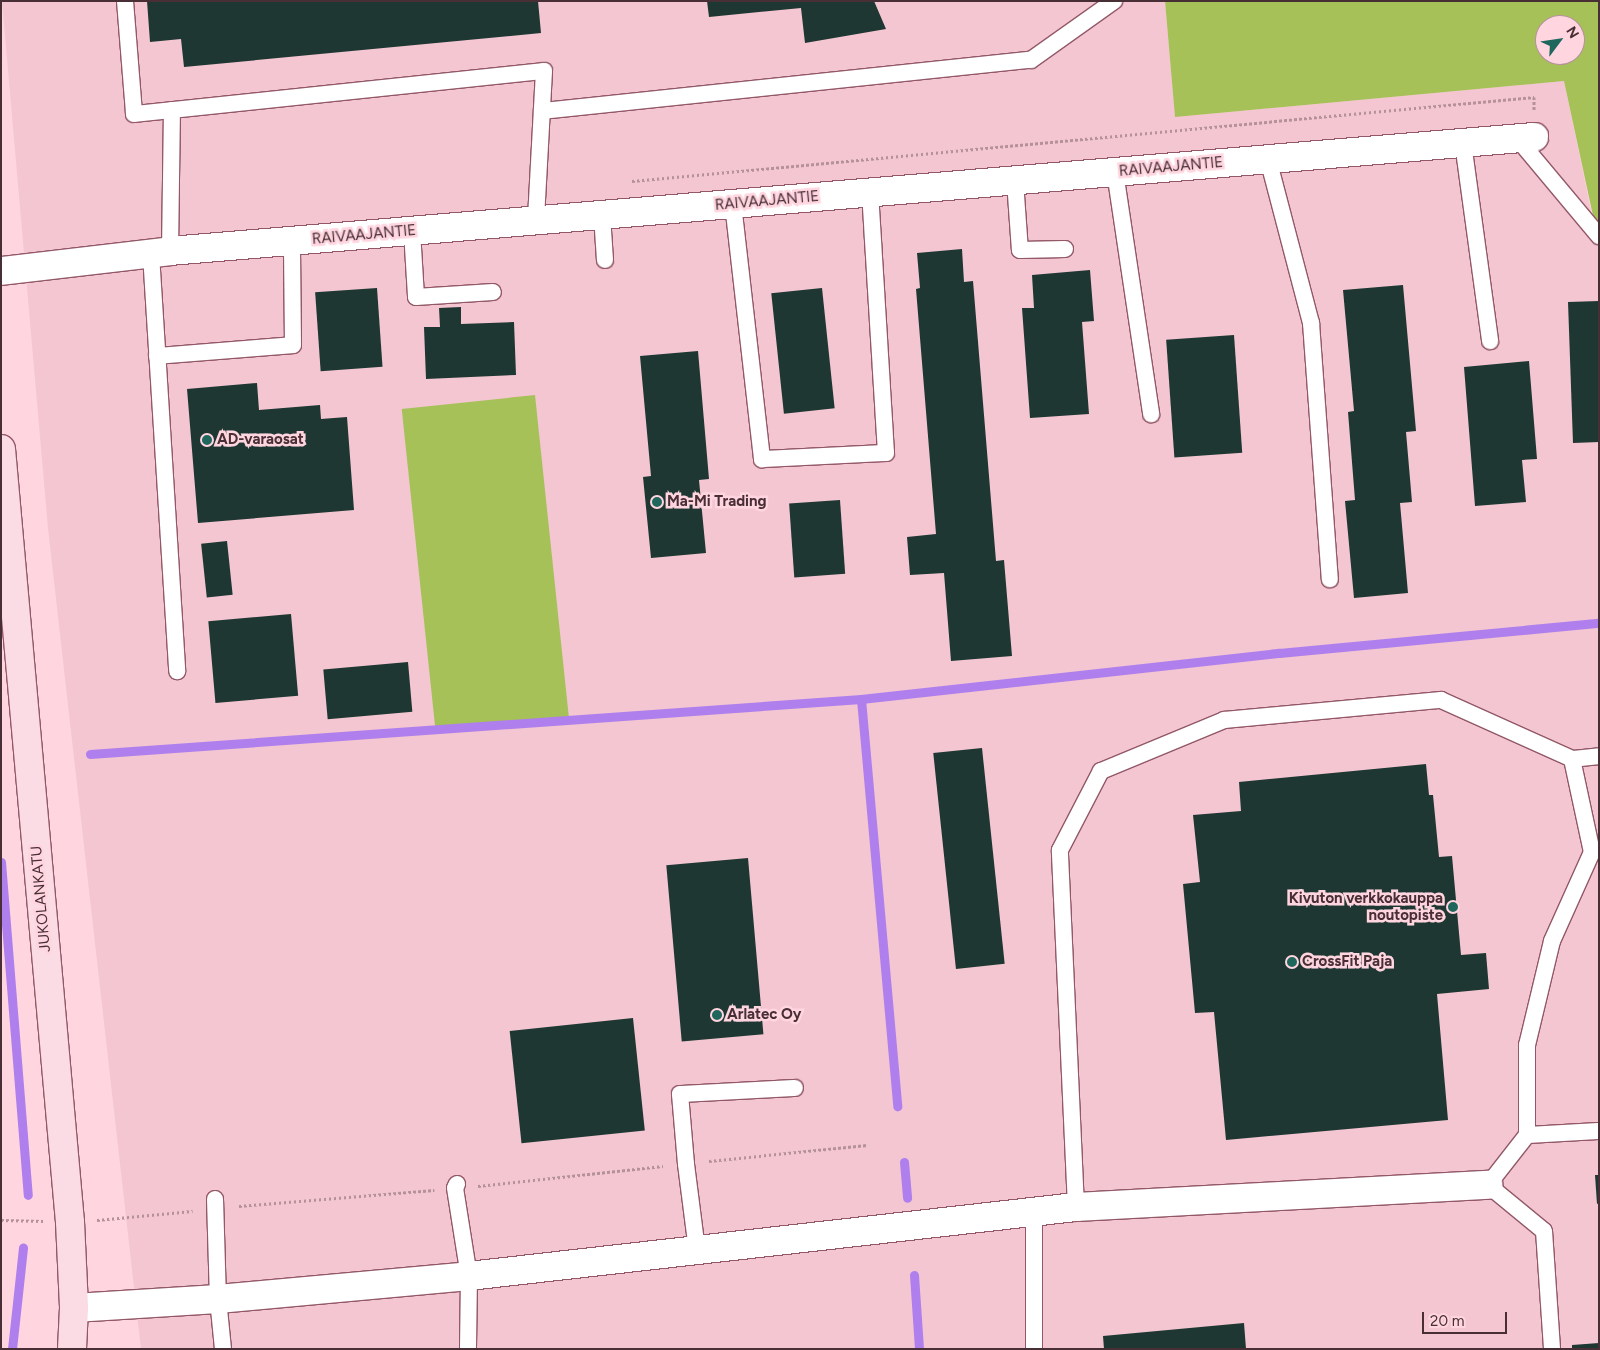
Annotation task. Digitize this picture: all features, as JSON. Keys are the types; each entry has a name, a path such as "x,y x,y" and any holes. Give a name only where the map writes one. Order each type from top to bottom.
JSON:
{"main road":[{"name":"JUKOLANKATU","path":"1,449 70,1222 74,1308 72,1349"}],"street":[{"name":"RAIVAAJANTIE","path":"1,271 160,253 292,241 1526,138"},
{"path":"74,1308 218,1300 469,1276 1076,1208 1488,1185"}],"lane":[{"path":"125,1 134,114 544,71 536,221"},
{"path":"542,112 1031,60 1114,1"},
{"path":"172,110 160,253 157,356 177,670"},
{"path":"1526,138 1599,236"},
{"path":"1463,143 1490,340"},
{"path":"1268,159 1311,323 1330,579"},
{"path":"1115,172 1151,414"},
{"path":"1016,181 1020,250 1065,249"},
{"path":"733,204 762,458 886,453 870,192"},
{"path":"602,215 605,260"},
{"path":"412,231 416,297 493,292"},
{"path":"157,356 293,345 292,241"},
{"path":"1076,1208 1060,850 1101,771 1224,720 1441,700 1572,759 1599,756"},
{"path":"1552,1349 1544,1231 1488,1185 1527,1135 1527,1046 1552,941 1595,852 1572,759"},
{"path":"697,1250 686,1164 680,1094 795,1088"},
{"path":"1527,1135 1599,1131"},
{"path":"457,1184 455,1188 469,1276 468,1349"},
{"path":"215,1199 218,1300 223,1349"},
{"path":"1034,1212 1034,1349"}],"path":[{"path":"627,182 1534,97 1526,138"}],"shaded area":[{"path":"2,1 1165,1 1175,117 1564,81 1594,225 1599,225 1599,1349 141,1349 48,528"}],"green space":[{"path":"1165,1 1599,1 1599,225 1595,225 1564,81 1175,117"},
{"path":"535,395 569,716 435,730 402,409"}],"building":[{"path":"147,1 538,1 541,33 184,67 181,39 150,42"},
{"path":"707,1 874,1 886,29 805,43 801,8 709,17"},
{"path":"962,249 964,282 973,281 996,561 1004,560 1012,656 951,661 944,573 910,575 907,537 936,534 916,289 920,288 917,253"},
{"path":"1090,270 1094,321 1082,322 1089,414 1030,418 1022,308 1034,308 1032,275"},
{"path":"1403,285 1416,431 1406,432 1412,502 1400,503 1408,593 1354,598 1345,501 1355,500 1348,412 1354,411 1343,290"},
{"path":"377,288 383,367 321,371 315,292"},
{"path":"822,288 835,408 784,414 771,293"},
{"path":"1599,301 1599,442 1573,443 1568,302"},
{"path":"461,307 461,324 514,322 516,375 426,379 424,327 440,327 439,308"},
{"path":"1234,335 1242,453 1174,457 1166,340"},
{"path":"698,351 709,479 699,480 706,553 651,558 643,477 651,476 640,356"},
{"path":"1529,361 1537,459 1522,460 1526,502 1475,506 1464,367"},
{"path":"257,383 259,410 320,405 321,419 347,417 354,510 198,523 187,389"},
{"path":"840,500 845,574 794,577 789,504"},
{"path":"227,541 233,595 207,597 201,544"},
{"path":"291,614 298,696 215,703 208,621"},
{"path":"408,662 412,712 328,719 323,669"},
{"path":"982,748 1005,964 956,969 933,753"},
{"path":"1426,764 1429,795 1433,795 1439,857 1452,856 1461,955 1486,953 1489,989 1437,994 1448,1120 1226,1140 1214,1012 1195,1013 1183,884 1200,882 1193,815 1241,811 1239,782"},
{"path":"748,858 763,1034 682,1041 666,865"},
{"path":"633,1018 645,1130 521,1143 510,1031"},
{"path":"1595,1175 1599,1175 1599,1203 1597,1204"},
{"path":"1244,1323 1246,1349 1104,1349 1103,1336"},
{"path":"1599,1343 1599,1349 1572,1349 1572,1345"}],"waterway":[{"path":"90,754 861,699 1279,653 1599,623"},
{"path":"861,699 897,1106"},
{"path":"1,862 28,1195"},
{"path":"904,1162 907,1198"},
{"path":"12,1349 23,1248"},
{"path":"914,1275 919,1349"}],"place":[{"name":"AD-varaosat","path":"207,440"},
{"name":"Ma-Mi Trading","path":"657,502"},
{"name":"Kivuton verkkokauppa noutopiste","path":"1453,907"},
{"name":"CrossFit Paja","path":"1292,962"},
{"name":"Arlatec Oy","path":"717,1015"}]}
